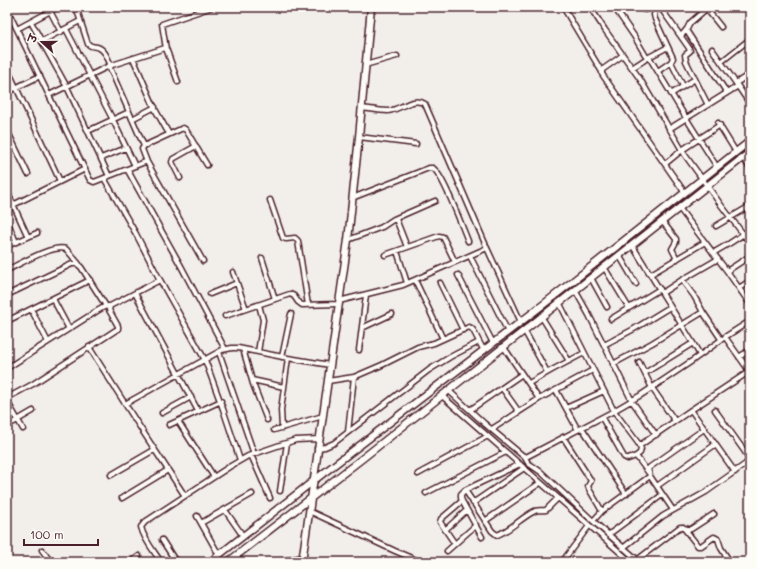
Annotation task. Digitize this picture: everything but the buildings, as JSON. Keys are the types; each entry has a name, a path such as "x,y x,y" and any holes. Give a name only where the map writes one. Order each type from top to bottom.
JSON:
{"street":[{"path":"17,29 58,7"},
{"path":"76,7 86,42 89,46 98,47 101,49 107,57 144,146 142,149 147,162 203,261"},
{"path":"178,82 166,49 162,24 212,7"},
{"path":"278,562 302,560 348,240 371,7"},
{"path":"562,7 604,77 685,193"},
{"path":"590,7 640,79 682,150 730,218 750,243"},
{"path":"614,7 658,71 717,167"},
{"path":"638,7 643,10 654,7 654,15 672,58 671,62 683,86"},
{"path":"660,7 690,49 685,57 708,105"},
{"path":"681,36 690,23 706,8 721,27"},
{"path":"50,11 61,32"},
{"path":"8,12 90,180 94,182 147,162"},
{"path":"42,42 80,21"},
{"path":"31,22 67,87 109,176"},
{"path":"66,29 135,166"},
{"path":"686,30 727,93"},
{"path":"721,62 750,39"},
{"path":"632,68 648,57 668,47"},
{"path":"49,95 110,66 163,48 166,49"},
{"path":"712,49 750,104"},
{"path":"602,72 602,70 623,55"},
{"path":"365,65 397,56"},
{"path":"133,58 154,107 169,134"},
{"path":"658,71 671,62"},
{"path":"7,68 60,181"},
{"path":"669,129 727,93 750,74"},
{"path":"7,92 40,76"},
{"path":"671,94 695,79"},
{"path":"362,108 389,111 416,101 425,104 487,248 521,322"},
{"path":"132,119 154,107"},
{"path":"88,131 129,112"},
{"path":"665,164 719,124 736,152"},
{"path":"144,146 182,128 185,128 207,165"},
{"path":"7,130 28,174"},
{"path":"359,137 416,144"},
{"path":"228,562 679,208 717,167 750,141"},
{"path":"180,178 172,162 173,159 196,146"},
{"path":"101,158 126,148"},
{"path":"210,562 484,351 685,193 750,152"},
{"path":"743,157 750,168"},
{"path":"352,198 429,168 433,168 438,172 446,188 468,241"},
{"path":"7,208 85,169"},
{"path":"127,169 225,349"},
{"path":"104,178 204,360 221,401 240,460"},
{"path":"7,191 28,237"},
{"path":"270,200 283,238 295,238 298,241 308,305"},
{"path":"348,240 382,227 396,218 435,201"},
{"path":"716,226 750,206"},
{"path":"679,208 750,304"},
{"path":"396,218 407,247"},
{"path":"662,221 676,239 672,249 676,259"},
{"path":"7,224 16,242"},
{"path":"713,253 750,230"},
{"path":"7,246 37,232"},
{"path":"385,255 435,237 441,237 455,262"},
{"path":"650,274 705,242"},
{"path":"632,245 700,355"},
{"path":"7,270 55,248 66,249 79,264 108,306 117,323 118,329 7,400 23,429"},
{"path":"225,316 293,294 300,304 308,305 339,303 407,283 487,248"},
{"path":"397,251 407,283"},
{"path":"619,255 636,284"},
{"path":"470,256 508,332"},
{"path":"727,272 750,256"},
{"path":"262,258 275,299"},
{"path":"611,319 718,260"},
{"path":"7,295 72,264 79,264"},
{"path":"604,267 629,308"},
{"path":"234,272 246,309"},
{"path":"458,275 493,344"},
{"path":"591,278 607,307"},
{"path":"7,321 90,280"},
{"path":"7,368 97,311 160,280"},
{"path":"415,280 443,339"},
{"path":"639,446 750,372 703,312 694,296 682,280"},
{"path":"739,288 750,281"},
{"path":"210,294 238,283"},
{"path":"440,283 463,330"},
{"path":"575,290 632,401 656,435"},
{"path":"135,293 198,411"},
{"path":"359,350 366,295"},
{"path":"53,299 69,329"},
{"path":"559,302 614,411 641,449 641,452 628,459 624,457 602,418"},
{"path":"258,352 263,320 260,305"},
{"path":"604,345 670,307"},
{"path":"32,309 48,342"},
{"path":"613,364 703,312"},
{"path":"282,357 291,314"},
{"path":"362,328 392,314"},
{"path":"541,316 569,361"},
{"path":"524,456 528,456 632,401 750,321"},
{"path":"328,381 354,377 418,347 434,343 469,327 484,351"},
{"path":"524,330 547,372"},
{"path":"317,448 329,446 334,443 429,370 479,342"},
{"path":"644,372 693,343"},
{"path":"503,346 540,399"},
{"path":"89,347 185,496"},
{"path":"125,404 225,349 243,349 330,366"},
{"path":"243,349 252,380 267,420"},
{"path":"739,357 750,350"},
{"path":"219,352 253,454 270,498"},
{"path":"529,383 584,353"},
{"path":"282,428 281,415 288,358"},
{"path":"639,362 652,388 675,421"},
{"path":"492,429 540,399 593,370"},
{"path":"470,410 522,374"},
{"path":"348,432 354,377"},
{"path":"252,380 284,387"},
{"path":"502,388 519,412"},
{"path":"448,390 524,456 528,463 540,472 592,521 639,561 680,526 691,529 714,514"},
{"path":"556,390 580,429 626,494"},
{"path":"566,408 604,391"},
{"path":"442,395 631,562"},
{"path":"162,413 191,397"},
{"path":"169,425 221,401"},
{"path":"691,410 736,472"},
{"path":"623,548 663,516 706,492 747,463 748,458 745,452 715,410"},
{"path":"7,426 33,411"},
{"path":"274,430 323,416"},
{"path":"178,421 214,477"},
{"path":"649,474 648,469 650,467 704,429"},
{"path":"418,474 488,436"},
{"path":"563,437 590,479 591,481 588,488 602,511"},
{"path":"162,562 145,538 141,527 145,522 240,460 253,454 296,440 319,439"},
{"path":"280,491 287,443"},
{"path":"657,486 716,444"},
{"path":"111,475 154,450"},
{"path":"426,493 506,452"},
{"path":"636,456 673,510"},
{"path":"482,537 460,495 465,490 520,464"},
{"path":"473,503 524,468"},
{"path":"122,498 168,470"},
{"path":"592,521 602,511 626,494 649,474"},
{"path":"485,521 540,482"},
{"path":"465,490 494,534 499,535 534,511 546,510 558,498"},
{"path":"201,523 252,494"},
{"path":"608,535 662,495"},
{"path":"455,544 441,525 440,520 462,501"},
{"path":"225,510 243,536"},
{"path":"445,530 467,510"},
{"path":"309,511 421,562"},
{"path":"197,516 219,555"},
{"path":"447,551 476,526"},
{"path":"562,562 589,526"},
{"path":"682,526 698,546 714,537 718,538 721,548 730,562"},
{"path":"162,540 176,562"},
{"path":"42,550 51,562"},
{"path":"131,562 139,556"}]}
